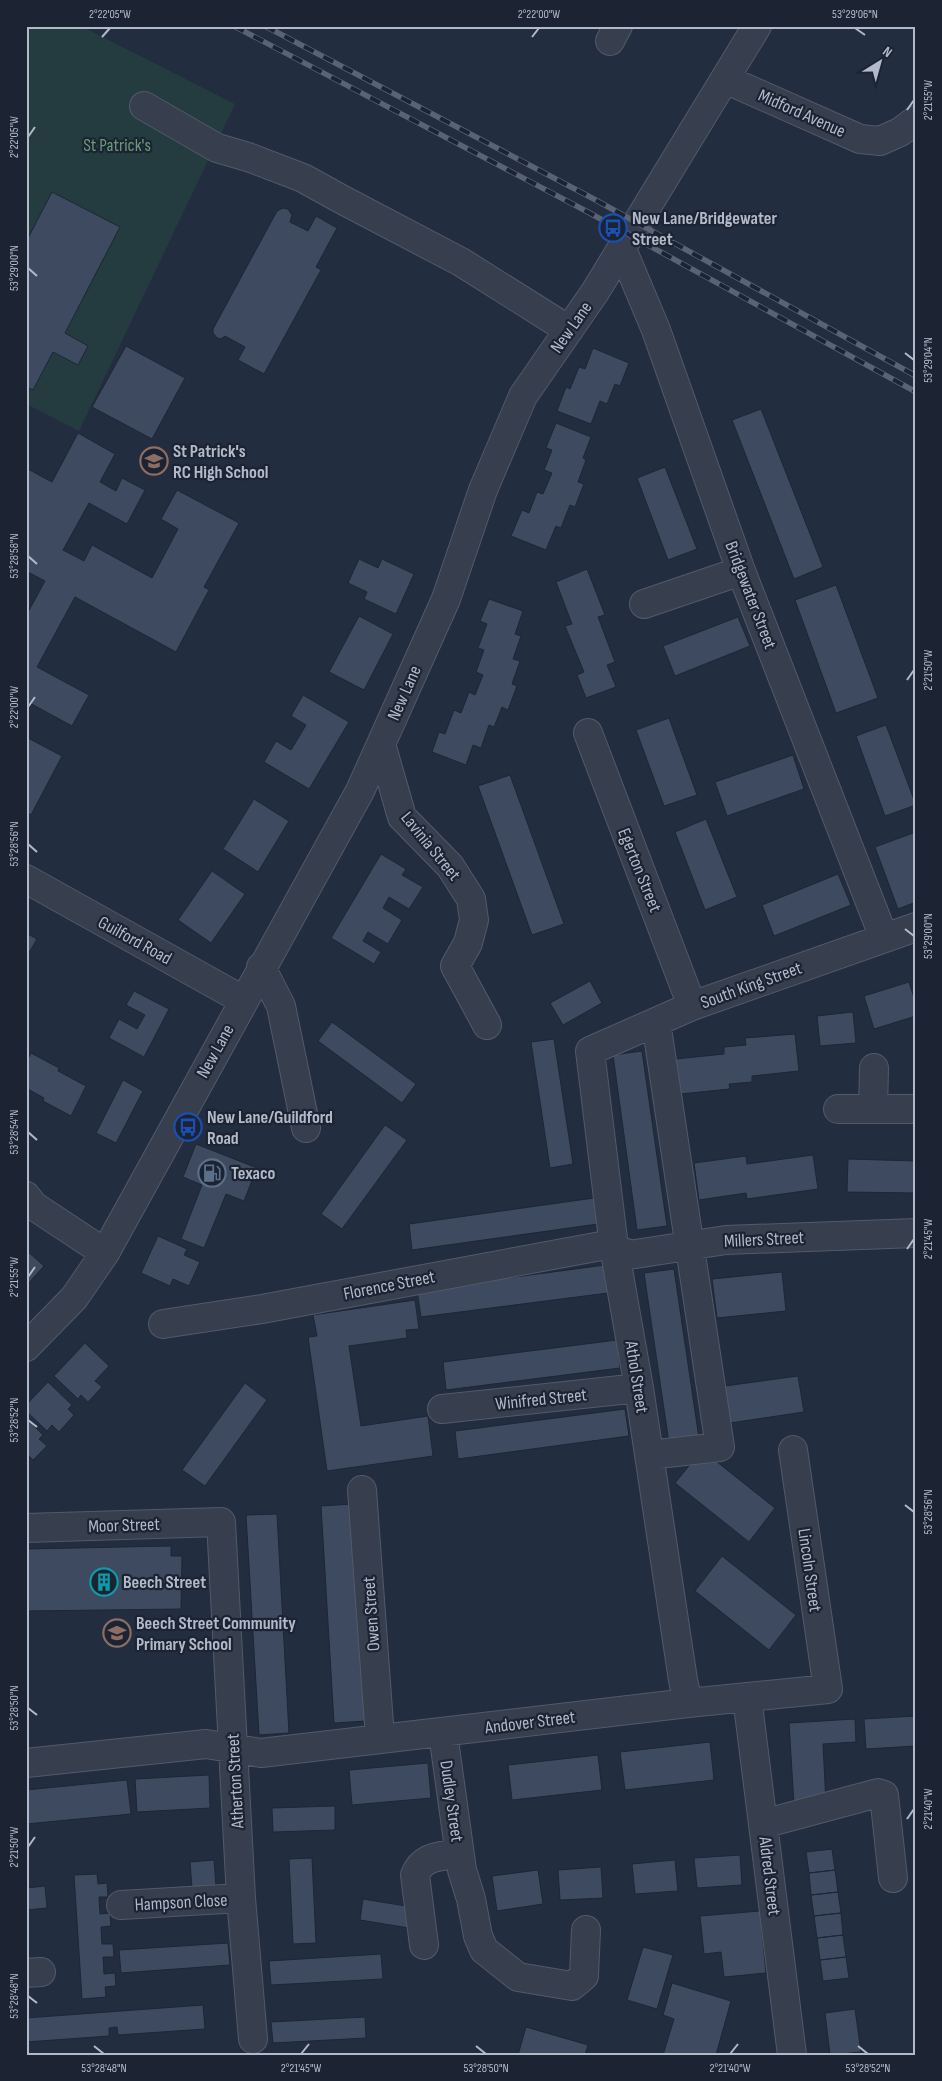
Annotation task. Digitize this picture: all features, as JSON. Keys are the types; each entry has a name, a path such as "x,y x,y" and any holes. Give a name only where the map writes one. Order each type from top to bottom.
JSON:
{"street":[{"name":"New Lane","path":"26,1347 74,1298 105,1253 261,967 360,791 446,599 483,490 523,396 622,249 757,26"},
{"name":"Midford Avenue","path":"725,79 860,139 880,141 900,132 916,120"},
{"path":"144,106 217,148 248,157 302,178 461,262 569,330"},
{"name":"Bridgewater Street","path":"622,249 656,330 741,571 884,938"},
{"path":"644,604 741,571"},
{"name":"Egerton Street","path":"588,733 692,1006"},
{"name":"Lavinia Street","path":"381,744 402,817 450,866 472,899 474,920 468,943 455,966 487,1025"},
{"name":"Guilford Road","path":"26,879 243,1000"},
{"name":"South King Street","path":"590,1052 692,1006 916,927"},
{"path":"261,967 281,1006 306,1128"},
{"path":"649,1454 720,1447 656,1022"},
{"name":"Athol Street","path":"590,1052 614,1247 639,1388 688,1703"},
{"path":"873,1109 874,1068"},
{"path":"838,1110 916,1109"},
{"path":"26,1196 34,1206 105,1253"},
{"name":"Millers Street","path":"614,1247 629,1255 726,1240 916,1233"},
{"name":"Florence Street","path":"164,1324 262,1309 601,1246 614,1247"},
{"name":"Winifred Street","path":"442,1409 639,1388"},
{"name":"Lincoln Street","path":"792,1450 828,1689"},
{"name":"Owen Street","path":"362,1490 380,1738"},
{"name":"Moor Street","path":"26,1528 221,1522"},
{"name":"Atherton Street","path":"221,1522 240,1898 253,2039"},
{"name":"Andover Street","path":"233,1749 261,1752 380,1738 443,1733 688,1703 828,1689"},
{"name":"Aldred Street","path":"747,1697 792,2055"},
{"name":"Dudley Street","path":"443,1733 461,1862 472,1899 478,1936 484,1950 518,1977 572,1986 584,1976 586,1930"},
{"path":"26,1763 206,1744 233,1749"},
{"path":"763,1824 878,1793 884,1795 893,1878"},
{"path":"424,1945 414,1875 419,1865 425,1860 461,1862"},
{"name":"Hampson Close","path":"121,1905 240,1898"}],"green space":[{"name":"St Patrick's","path":"26,26 81,26 235,104 79,431 26,404"}],"building":[{"path":"52,192 120,227 65,333 88,346 78,365 53,352 33,390 26,387 26,242"},
{"path":"283,208 288,209 292,215 290,222 308,231 316,216 337,228 316,267 321,270 264,374 238,360 245,347 225,336 221,339 217,338 213,333 213,329 277,211"},
{"path":"126,346 185,378 152,439 92,407"},
{"path":"593,348 629,363 620,386 615,384 607,404 600,401 591,424 557,411 566,387 570,389 579,367 585,369"},
{"path":"761,409 823,567 794,579 732,420"},
{"path":"556,423 591,437 583,458 586,460 578,482 584,484 575,507 570,505 561,528 556,526 546,550 511,536 522,510 529,513 537,492 543,494 552,473 544,470 552,450 546,448"},
{"path":"78,433 115,454 100,482 116,491 122,478 145,490 127,524 89,503 63,550 84,561 92,545 152,578 178,529 161,519 177,490 239,523 204,587 209,590 176,652 75,597 37,667 89,695 72,726 26,701 26,616 45,581 26,571 26,468 52,482"},
{"path":"665,467 697,549 668,560 637,478"},
{"path":"359,559 378,568 382,559 414,574 396,614 364,599 367,592 348,583"},
{"path":"587,569 605,615 598,617 615,662 607,665 616,687 586,698 577,675 584,672 565,626 572,624 556,582"},
{"path":"836,585 878,698 836,713 795,600"},
{"path":"489,599 523,611 515,634 521,636 513,659 520,661 512,684 517,686 508,710 502,707 494,727 489,725 481,748 473,745 466,765 432,752 439,732 445,734 454,710 461,713 469,692 475,695 483,675 476,672 484,650 478,648 487,624 480,621"},
{"path":"359,616 393,634 364,690 329,672"},
{"path":"738,617 750,646 675,676 663,646"},
{"path":"303,695 349,722 309,789 264,762 276,741 291,750 306,725 291,716"},
{"path":"669,718 697,795 664,806 636,730"},
{"path":"886,725 916,805 885,816 856,736"},
{"path":"26,737 62,756 31,815 26,812"},
{"path":"793,755 804,789 727,816 715,782"},
{"path":"510,775 564,924 532,935 478,786"},
{"path":"254,799 289,821 258,872 223,849"},
{"path":"706,819 737,897 705,910 675,832"},
{"path":"916,832 916,902 898,909 875,847"},
{"path":"381,854 406,869 402,875 423,887 409,909 389,897 383,908 402,920 388,944 368,932 363,941 381,952 374,964 331,938"},
{"path":"212,871 245,894 211,943 178,920"},
{"path":"838,874 851,905 774,936 762,905"},
{"path":"26,933 37,939 26,958"},
{"path":"590,981 602,1003 563,1025 550,1003"},
{"path":"909,982 916,1004 916,1016 874,1029 864,996"},
{"path":"134,991 169,1009 144,1057 109,1038 119,1019 137,1029 145,1015 126,1005"},
{"path":"853,1012 856,1043 820,1046 817,1016"},
{"path":"332,1022 416,1084 402,1103 318,1041"},
{"path":"795,1034 799,1071 752,1076 752,1082 729,1084 730,1089 680,1094 676,1059 724,1054 724,1047 746,1045 745,1038"},
{"path":"554,1039 573,1164 550,1168 531,1042"},
{"path":"642,1051 667,1226 637,1230 613,1055"},
{"path":"31,1053 59,1068 58,1071 86,1086 71,1116 43,1101 44,1098 26,1088 26,1055 29,1057"},
{"path":"123,1080 143,1091 116,1143 96,1133"},
{"path":"385,1125 407,1140 342,1229 321,1214"},
{"path":"196,1144 257,1168 244,1201 226,1194 204,1248 181,1239 202,1185 183,1177"},
{"path":"813,1155 818,1189 747,1199 746,1193 699,1200 694,1163 746,1156 747,1164"},
{"path":"848,1159 916,1161 916,1193 847,1192"},
{"path":"594,1198 598,1224 412,1250 409,1224"},
{"path":"158,1236 187,1249 184,1255 200,1262 189,1286 173,1279 170,1286 141,1273"},
{"path":"26,1250 44,1266 26,1286"},
{"path":"605,1265 608,1293 421,1317 417,1290"},
{"path":"674,1269 700,1445 670,1450 644,1273"},
{"path":"782,1272 786,1311 717,1318 712,1279"},
{"path":"415,1300 419,1329 406,1330 407,1338 349,1346 361,1426 428,1416 433,1456 327,1471 308,1337 317,1336 313,1315"},
{"path":"617,1340 620,1368 446,1390 443,1362"},
{"path":"85,1343 109,1366 95,1381 102,1387 88,1402 81,1395 78,1399 54,1376"},
{"path":"798,1376 804,1412 730,1423 725,1386"},
{"path":"48,1382 72,1405 68,1409 74,1415 59,1432 52,1425 47,1431 26,1411 26,1405"},
{"path":"245,1383 267,1400 205,1486 182,1470"},
{"path":"625,1409 629,1436 458,1459 455,1431"},
{"path":"26,1418 43,1435 39,1439 47,1446 33,1460 26,1453"},
{"path":"702,1450 775,1508 749,1542 675,1483"},
{"path":"353,1504 366,1721 334,1723 321,1506"},
{"path":"277,1514 289,1733 259,1735 246,1515"},
{"name":"Beech Street","path":"171,1546 171,1556 182,1556 181,1609 26,1611 26,1549"},
{"path":"722,1556 796,1615 769,1650 695,1591"},
{"path":"916,1716 916,1746 866,1749 864,1719"},
{"path":"855,1719 856,1742 823,1744 826,1803 794,1805 789,1723"},
{"path":"710,1742 714,1780 625,1790 620,1752"},
{"path":"598,1755 602,1790 512,1800 508,1765"},
{"path":"428,1763 431,1798 352,1805 349,1770"},
{"path":"209,1775 210,1808 137,1812 135,1779"},
{"path":"127,1780 131,1814 26,1824 26,1790"},
{"path":"335,1806 335,1830 273,1832 272,1808"},
{"path":"832,1849 835,1870 809,1873 806,1852"},
{"path":"740,1855 742,1885 697,1888 694,1858"},
{"path":"312,1858 316,1943 293,1944 289,1859"},
{"path":"214,1860 216,1886 192,1888 190,1862"},
{"path":"675,1860 678,1891 635,1894 632,1864"},
{"path":"601,1867 603,1898 560,1900 558,1870"},
{"path":"538,1870 543,1904 497,1911 492,1876"},
{"path":"835,1870 838,1892 811,1895 809,1873"},
{"path":"97,1874 98,1884 107,1883 108,1897 99,1897 100,1914 110,1913 111,1926 101,1927 102,1944 113,1944 114,1957 103,1957 104,1974 115,1973 116,1986 105,1987 106,1997 82,1999 74,1875"},
{"path":"45,1886 47,1908 26,1910 26,1888"},
{"path":"838,1892 841,1913 814,1916 811,1895"},
{"path":"363,1899 412,1907 409,1928 360,1920"},
{"path":"760,1911 766,1973 724,1977 721,1952 704,1954 700,1916"},
{"path":"841,1913 843,1935 817,1938 814,1916"},
{"path":"843,1935 846,1957 820,1960 817,1938"},
{"path":"228,1943 230,1965 121,1973 119,1950"},
{"path":"643,1947 673,1955 657,2009 627,2000"},
{"path":"381,1954 383,1979 271,1985 269,1961"},
{"path":"846,1957 849,1978 823,1981 820,1960"},
{"path":"672,1983 731,2001 716,2055 663,2055 674,2019 663,2015"},
{"path":"203,2005 205,2029 118,2035 117,2027 109,2028 109,2036 26,2042 26,2018"},
{"path":"855,2009 861,2052 830,2055 825,2013"},
{"path":"365,2017 366,2038 273,2043 271,2022"},
{"path":"526,2027 588,2045 585,2055 518,2055"}],"railway":[{"path":"234,26 586,211 916,392"},
{"path":"265,26 592,198 916,376"}],"place":[{"name":"New Lane/Bridgewater Street","path":"613,228"},
{"name":"St Patrick's RC High School","path":"154,461"},
{"name":"New Lane/Guildford Road","path":"188,1127"},
{"name":"Texaco","path":"212,1173"},
{"name":"Beech Street","path":"104,1582"},
{"name":"Beech Street Community Primary School","path":"117,1633"}]}
